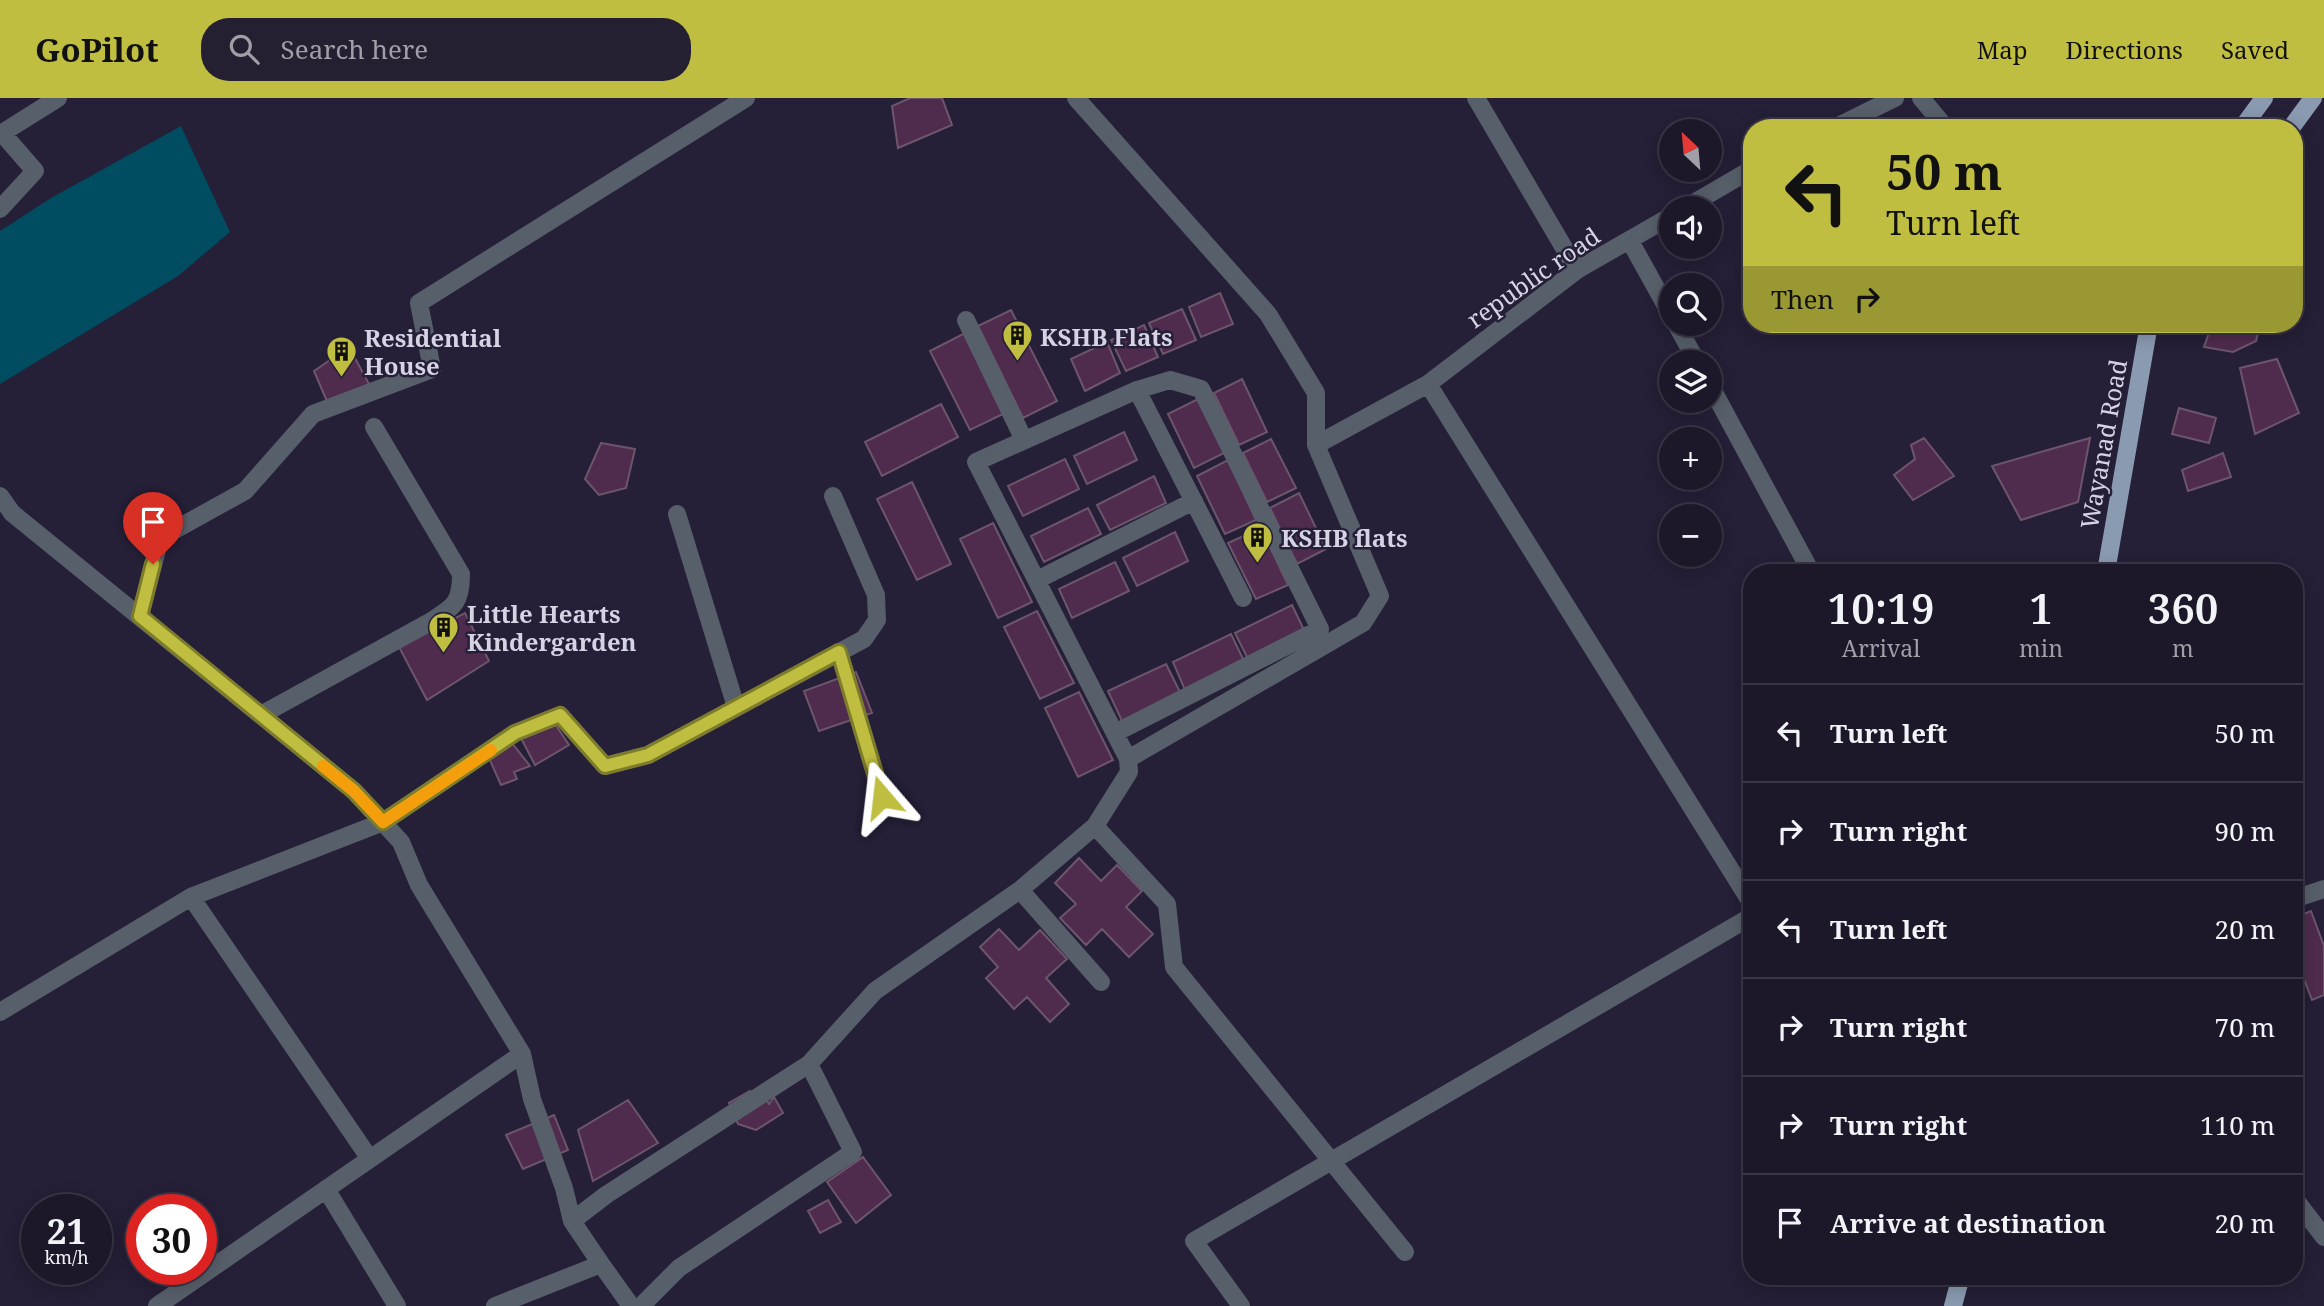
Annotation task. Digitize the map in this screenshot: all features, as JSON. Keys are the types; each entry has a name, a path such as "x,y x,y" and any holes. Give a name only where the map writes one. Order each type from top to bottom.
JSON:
{"main road":[{"path":"2249,119 2264,98"},
{"path":"2298,119 2313,98"},
{"name":"Wayanad Road","path":"2107,564 2147,333"},
{"path":"1953,1306 1959,1285"}],"street":[{"path":"0,209 35,171 2,134 58,98"},
{"path":"140,616 160,538 245,491 313,414 432,369 419,303 746,98"},
{"path":"1076,98 1268,314 1316,393 1316,444 1380,596 1363,623 1128,759"},
{"path":"1476,98 1577,270"},
{"path":"1852,119 1895,98"},
{"path":"1921,98 1938,119"},
{"path":"1706,196 1743,174"},
{"name":"republic road","path":"1316,444 1428,384 1577,270 1659,223"},
{"path":"1630,241 1659,293"},
{"path":"966,320 1024,440"},
{"path":"572,1221 606,1195 809,1064 876,990 1020,890 1095,827 1129,772 1128,759 976,462 1137,390 1170,380 1200,389 1320,629 1115,733"},
{"path":"1428,384 1743,890"},
{"path":"1137,390 1244,598"},
{"path":"1722,407 1807,564"},
{"path":"261,715 428,623 452,608 461,595 461,574 374,427"},
{"path":"0,1012 191,897 383,822 515,733 560,715 605,766 648,755 864,639 877,620 876,595 833,496"},
{"path":"1037,580 1194,501"},
{"path":"2,504 354,791 401,842 419,885 522,1054 531,1099 564,1188 572,1221 631,1306"},
{"path":"677,514 736,707"},
{"path":"839,652 882,797"},
{"path":"1095,827 1167,904 1174,967 1405,1252"},
{"path":"2303,896 2324,889"},
{"path":"1020,890 1101,982"},
{"path":"191,897 370,1159"},
{"path":"1241,1306 1194,1241 1743,921"},
{"path":"157,1306 522,1054"},
{"path":"641,1306 679,1268 853,1152 809,1064"},
{"path":"326,1189 397,1306"},
{"path":"2303,1210 2324,1237"},
{"path":"495,1306 601,1264"}],"water":[{"path":"181,126 230,232 178,276 0,384 0,231 51,198"}],"building":[{"path":"910,98 942,98 952,125 898,148 892,106"},
{"name":"KSHB Flats","path":"1220,293 1233,324 1201,337 1189,307"},
{"name":"KSHB Flats","path":"1182,309 1196,340 1163,354 1149,323"},
{"name":"KSHB Flats","path":"1011,310 1057,401 1023,418 978,326"},
{"name":"KSHB Flats","path":"1144,325 1158,357 1126,371 1111,340"},
{"name":"KSHB Flats","path":"965,333 1005,413 970,430 930,351"},
{"path":"2209,333 2258,333 2256,341 2233,352 2204,347"},
{"name":"KSHB Flats","path":"1107,342 1120,373 1085,391 1071,359"},
{"name":"Residential House","path":"349,347 369,384 329,406 314,371"},
{"path":"2277,359 2299,413 2255,434 2240,368"},
{"name":"KSHB Flats","path":"1242,379 1267,432 1239,445 1214,393"},
{"name":"KSHB Flats","path":"1198,399 1224,453 1194,468 1168,414"},
{"path":"941,404 958,437 882,476 865,442"},
{"path":"2179,408 2216,418 2209,443 2172,434"},
{"path":"1124,432 1137,460 1087,484 1074,456"},
{"path":"1924,438 1954,476 1913,500 1894,475 1915,459 1911,445"},
{"path":"2090,438 2078,502 2021,520 1992,466"},
{"name":"KSHB Flats","path":"1271,439 1296,488 1267,502 1243,453"},
{"path":"601,443 635,449 626,488 599,495 585,479"},
{"path":"2223,453 2231,477 2188,491 2182,470"},
{"path":"1065,459 1079,489 1023,516 1008,486"},
{"name":"KSHB Flats","path":"1228,460 1256,520 1225,534 1197,476"},
{"path":"1154,476 1166,503 1110,530 1097,505"},
{"path":"912,482 951,564 917,580 877,499"},
{"name":"KSHB Flats","path":"1299,493 1326,549 1297,564 1270,508"},
{"path":"1088,508 1101,534 1044,562 1031,536"},
{"path":"993,523 1032,602 998,618 960,539"},
{"name":"KSHB flats","path":"1261,528 1288,585 1256,599 1228,543"},
{"path":"1175,532 1188,561 1137,586 1123,558"},
{"path":"1115,562 1129,591 1072,618 1059,589"},
{"name":"KSHB Flats","path":"1292,605 1305,632 1248,659 1235,633"},
{"path":"1037,611 1074,683 1040,699 1004,627"},
{"name":"Little Hearts Kindergarden","path":"465,613 489,661 427,700 399,647"},
{"path":"1231,634 1244,661 1185,690 1173,662"},
{"path":"1166,664 1180,692 1122,721 1108,691"},
{"path":"856,672 872,713 819,731 804,691"},
{"path":"1079,692 1113,760 1078,777 1045,708"},
{"path":"551,718 569,745 535,765 521,738"},
{"path":"512,743 530,766 514,772 517,779 501,785 489,758"},
{"path":"1079,858 1101,881 1117,865 1142,891 1126,907 1153,934 1129,957 1102,929 1086,945 1060,918 1076,904 1055,883"},
{"path":"2311,911 2324,946 2324,995 2312,1000 2303,976 2303,914"},
{"path":"999,929 1019,950 1040,930 1067,959 1046,978 1069,1004 1050,1022 1027,997 1014,1009 986,978 998,967 980,947"},
{"path":"750,1091 753,1097 761,1091 769,1104 774,1097 783,1113 756,1130 738,1124 729,1103"},
{"path":"628,1100 658,1143 593,1181 578,1130"},
{"path":"554,1115 568,1150 523,1169 506,1135"},
{"path":"863,1157 891,1195 856,1223 827,1182"},
{"path":"828,1200 841,1222 820,1233 808,1211"}],"slow traffic":[{"path":"323,766 354,791 383,822 491,750"}],"place":[{"name":"KSHB Flats","path":"1017,363"},
{"name":"Residential House","path":"341,378"},
{"name":"KSHB flats","path":"1258,564"},
{"name":"Little Hearts Kindergarden","path":"444,654"}],"route":[{"path":"153,564 140,616 354,791 383,822 515,733 560,715 605,766 648,755 839,652 882,797"}]}
